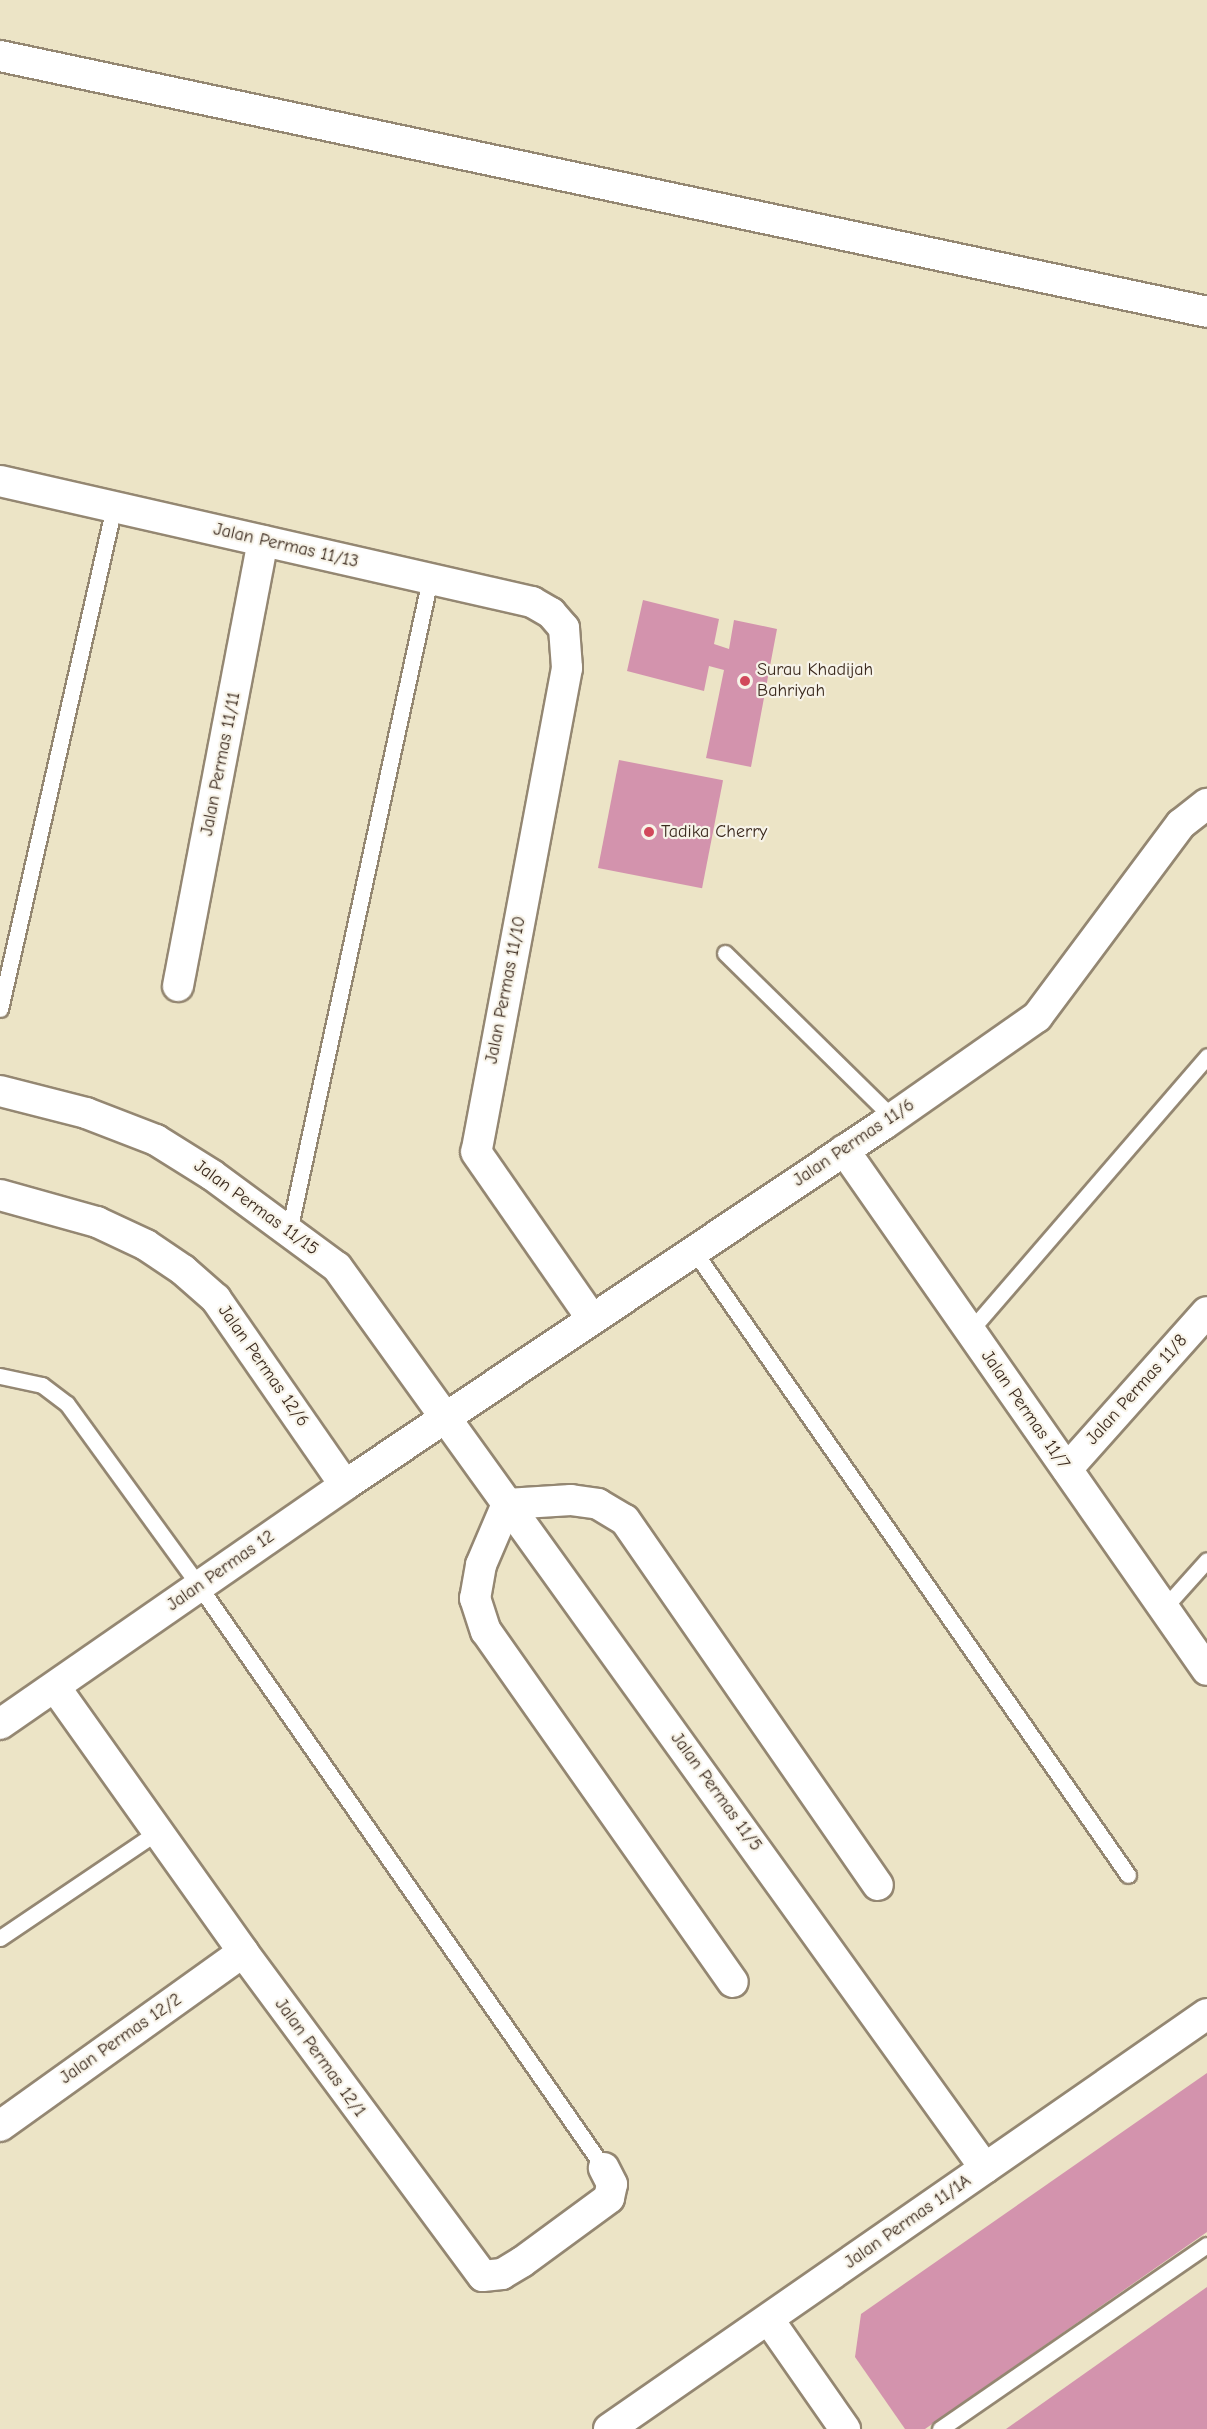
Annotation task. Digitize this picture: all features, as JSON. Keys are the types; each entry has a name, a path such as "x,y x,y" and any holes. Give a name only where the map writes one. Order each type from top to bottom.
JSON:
{"street":[{"path":"0,56 1207,312"},
{"name":"Jalan Permas 11/13","path":"0,481 532,602 551,613 564,628"},
{"name":"Jalan Permas 11/11","path":"178,986 263,541"},
{"name":"Jalan Permas 11/10","path":"564,628 567,668 476,1152 592,1319"},
{"name":"Jalan Permas 11/6","path":"443,1419 893,1118 1037,1017 1181,824 1207,804"},
{"name":"Jalan Permas 11/15","path":"0,1091 86,1113 156,1140 212,1174 289,1231 337,1267 443,1419"},
{"name":"Jalan Permas 11/7","path":"844,1150 1207,1670"},
{"name":"Jalan Permas 12/6","path":"0,1195 97,1222 146,1245 183,1270 216,1299 345,1485"},
{"name":"Jalan Permas 11/8","path":"1066,1469 1207,1312"},
{"name":"Jalan Permas 12","path":"0,1724 443,1419"},
{"name":"Jalan Permas 11/5","path":"443,1419 507,1504 985,2168"},
{"path":"733,1982 486,1631 474,1598 481,1566 507,1504 571,1500 598,1504 626,1520 878,1885"},
{"name":"Jalan Permas 12/1","path":"54,1687 243,1952 483,2276 502,2274 522,2262 609,2198 612,2184 604,2169"},
{"name":"Jalan Permas 12/2","path":"0,2126 243,1952"},
{"name":"Jalan Permas 11/1A","path":"609,2429 1207,2014"},
{"path":"769,2320 845,2429"}],"lane":[{"path":"0,1009 114,507"},
{"path":"289,1231 430,579"},
{"path":"725,953 893,1118"},
{"path":"970,1331 1207,1056"},
{"path":"694,1251 1128,1875"},
{"path":"0,1376 42,1385 67,1404 199,1586 604,2169"},
{"path":"1164,1608 1207,1560"},
{"path":"0,1938 157,1832"},
{"path":"940,2429 1207,2245"}],"building":[{"name":"Surau Khadijah Bahriyah","path":"643,600 719,619 714,644 729,649 734,620 777,629 751,767 706,758 724,670 709,666 704,691 627,671"},
{"path":"619,760 723,780 702,888 598,868"},
{"path":"1207,2073 1207,2232 925,2429 905,2429 855,2357 861,2314"},
{"path":"1207,2287 1207,2429 1006,2429"}],"place":[{"name":"Surau Khadijah Bahriyah","path":"745,681"},
{"name":"Tadika Cherry","path":"649,832"}]}
